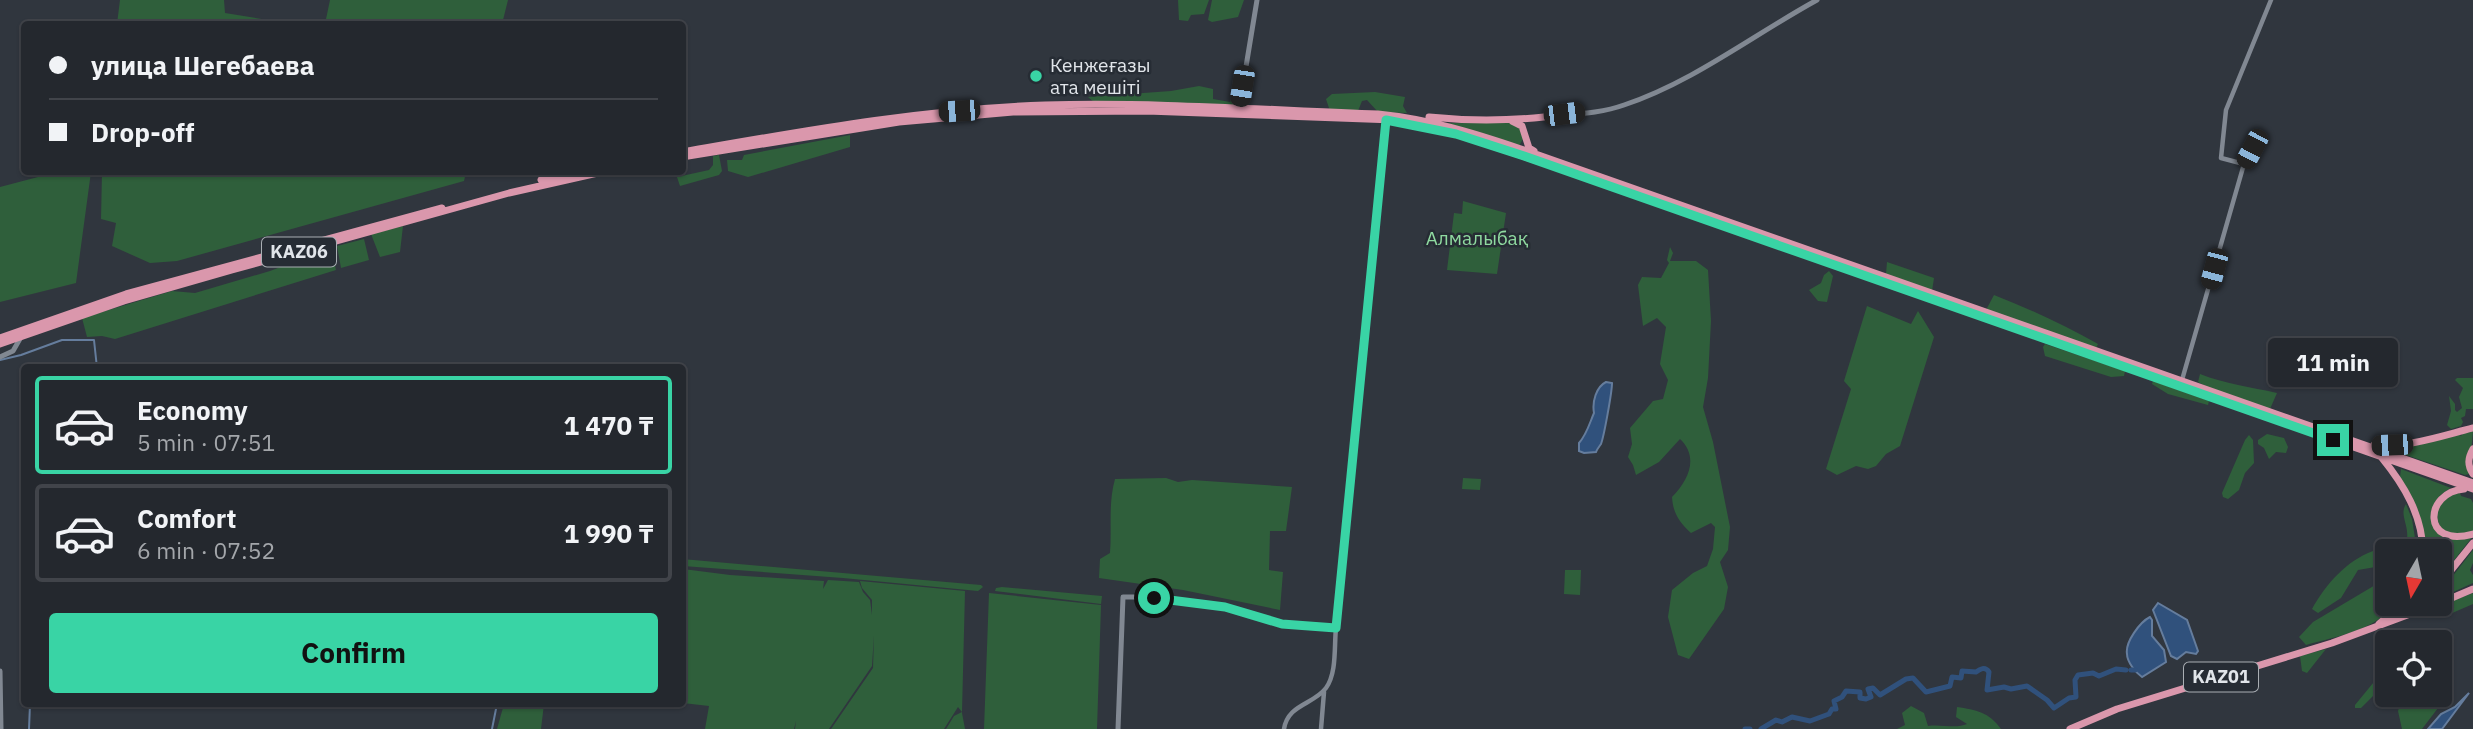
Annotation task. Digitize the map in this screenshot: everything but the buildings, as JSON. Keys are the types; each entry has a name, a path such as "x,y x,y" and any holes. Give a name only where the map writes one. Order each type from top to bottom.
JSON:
{"highway":[{"path":"686,154 871,120 1079,105 1239,109 1458,120 1544,117"},
{"path":"981,112 1147,111 1386,120 1456,134 2330,436 2360,443 2472,487"},
{"path":"1396,116 1458,128 1521,149 2182,380 2382,458 2472,487"},
{"path":"1521,149 1530,124 1544,117"},
{"path":"1510,120 1522,126 1529,148 1547,158"},
{"path":"1507,150 1521,149"},
{"name":"KАZ06","path":"0,338 245,260 567,175"},
{"name":"KАZ06","path":"0,344 109,303 509,193 589,175"},
{"path":"2360,443 2392,445 2473,428"},
{"path":"2473,449 2468,466 2473,474"},
{"path":"2382,458 2393,470 2409,497 2420,539"},
{"path":"2472,487 2454,490 2444,496 2436,506 2435,522 2447,536 2458,538 2473,534"},
{"path":"2452,569 2473,543"},
{"name":"KАZ01","path":"2452,597 2473,589"},
{"name":"KАZ01","path":"2373,628 2391,616"},
{"name":"KАZ01","path":"2373,628 2394,616"},
{"name":"KАZ01","path":"2070,729 2117,709 2404,616"}],"main road":[{"path":"1239,109 1257,0"},
{"path":"1544,117 1625,105 1706,65 1817,0"},
{"path":"1118,729 1123,597 1146,597 1217,606 1274,622 1336,628 1386,120"},
{"path":"0,356 13,351 21,337"},
{"path":"0,671 1,729"}],"street":[{"path":"2244,164 2221,158 2226,110 2272,0"},
{"path":"2182,380 2244,164 2252,149"},
{"path":"1321,729 1324,691 1331,679 1336,628"},
{"path":"1284,729 1290,713 1324,691"}],"green space":[{"path":"120,0 224,0 225,13 274,21 117,21"},
{"path":"330,0 508,0 503,21 326,21"},
{"path":"1178,0 1209,0 1204,14 1191,15 1188,21 1179,20"},
{"path":"1212,0 1244,0 1238,17 1212,22 1208,20"},
{"path":"1199,86 1213,89 1213,99 1230,102 1235,100 1235,106 1095,103 1088,97 1171,91"},
{"path":"1375,92 1405,97 1403,106 1407,113 1378,112 1367,100 1362,101 1358,111 1330,111 1326,99 1332,94"},
{"path":"1444,123 1511,123 1518,126 1524,137 1519,146"},
{"path":"850,135 850,147 748,177 728,171 727,160 742,160 744,155"},
{"path":"719,155 722,171 719,175 680,186 677,177 709,170 713,165 713,156"},
{"path":"46,175 91,175 76,283 0,302 0,187"},
{"path":"102,175 465,175 464,181 177,261 150,263 112,246 116,223 101,219"},
{"name":"Алмалыбақ","path":"1463,201 1506,213 1497,274 1447,270 1454,213 1462,214"},
{"path":"403,226 400,252 380,257 371,234"},
{"path":"364,239 369,260 341,268 337,246"},
{"path":"1670,247 1673,253 1670,261 1696,261 1708,270 1711,321 1708,378 1703,407 1730,527 1728,550 1720,562 1728,587 1724,609 1689,659 1678,655 1668,617 1672,590 1693,573 1707,566 1713,549 1715,527 1711,523 1691,533 1675,513 1672,497 1690,468 1689,453 1680,439 1659,462 1636,475 1628,457 1632,444 1630,428 1653,401 1663,399 1668,380 1660,364 1666,327 1657,318 1643,326 1638,285 1642,277 1661,278 1669,263 1667,260"},
{"path":"331,248 336,270 115,339 87,337 82,318 172,291 195,293 270,271"},
{"path":"1887,262 1934,278 1932,291 1886,274"},
{"path":"1829,271 1833,276 1827,302 1818,301 1809,290 1821,283"},
{"path":"1994,295 2098,344 2096,348 1986,310"},
{"path":"1867,306 1911,324 1918,311 1934,337 1900,446 1886,454 1876,466 1868,469 1856,466 1837,475 1826,469 1851,389 1844,381"},
{"path":"2045,344 2125,371 2124,376 2111,377 2045,356"},
{"path":"2200,374 2277,393 2270,409 2211,389 2198,382"},
{"path":"2473,378 2473,409 2466,409 2465,416 2461,418 2461,426 2451,429 2447,425 2451,411 2449,396 2457,412 2462,408 2459,397 2463,388 2455,380"},
{"path":"2153,381 2209,401 2208,405 2168,394 2152,384"},
{"path":"2473,431 2469,474 2465,475 2400,453 2398,447 2458,433 2461,436 2464,432"},
{"path":"2267,434 2284,438 2288,447 2286,453 2276,452 2269,459 2264,448 2258,444 2258,440"},
{"path":"2249,435 2253,440 2254,463 2245,473 2239,490 2228,499 2223,497 2222,493"},
{"path":"2401,469 2451,488 2439,496 2433,511 2435,530 2446,539 2420,539 2400,477"},
{"path":"1166,478 1178,482 1192,480 1292,487 1286,531 1270,531 1269,570 1283,572 1280,610 1183,590 1099,578 1100,559 1110,553 1111,507 1115,479"},
{"path":"1463,478 1481,479 1480,490 1462,489"},
{"path":"2460,493 2473,503 2473,531 2469,534 2443,533 2438,519 2438,507 2446,497"},
{"path":"2406,504 2415,539 2407,539 2404,508"},
{"path":"2473,536 2452,563 2452,539 2446,539"},
{"path":"2473,550 2470,570 2473,583 2452,593 2452,577"},
{"path":"2375,551 2375,567 2358,570 2341,598 2318,613 2312,609 2338,574 2363,555"},
{"path":"686,559 983,587 978,591 686,566"},
{"path":"686,569 824,581 823,589 828,580 859,582 870,600 872,615 872,600 860,581 965,591 962,712 958,707 944,729 831,729 873,668 874,635 872,666 829,729 795,729 796,721 794,729 705,729 709,706 686,703"},
{"path":"1565,570 1581,570 1580,595 1564,594"},
{"path":"2375,585 2375,616 2383,616 2377,621 2354,631 2306,645 2299,637 2313,622"},
{"path":"996,588 1102,596 1101,604 995,591"},
{"path":"989,593 1101,605 1097,729 984,729"},
{"path":"2473,593 2473,604 2452,613 2452,601"},
{"path":"2326,649 2307,673 2302,671 2300,656"},
{"path":"2375,681 2375,694 2361,708 2355,708"},
{"path":"1911,706 1924,713 1928,726 1967,724 1956,717 1957,707 1982,713 2001,729 1897,729 1905,725 1902,713"},
{"path":"503,707 544,707 541,729 497,729"},
{"path":"2399,707 2438,708 2422,729 2402,729"},
{"path":"962,712 965,729 946,729 954,716"}],"water":[{"path":"1606,382 1612,383 1612,388 1601,444 1596,452 1584,453 1579,451 1579,443 1594,413 1597,391"},
{"path":"2158,603 2187,620 2198,651 2196,654 2186,652 2177,659 2171,656 2153,610"},
{"path":"2150,617 2152,636 2164,650 2166,662 2142,677 2130,664 2127,649 2134,633"},
{"path":"2469,693 2442,729 2428,729 2441,714 2455,707"}],"waterway":[{"path":"0,360 62,340 94,340 97,364"},
{"path":"1761,729 1776,720 1782,722 1792,717 1810,721 1836,709 1834,701 1846,691 1860,692 1860,698 1866,699 1871,697 1868,689 1873,688 1880,695 1906,679 1913,678 1926,692 1950,686 1952,677 1961,678 1962,671 1976,672 1984,669 1989,672 1987,690 2027,686 2054,708 2069,698 2076,697 2075,680 2078,675 2093,673 2099,676 2116,669 2126,670"},
{"path":"29,729 30,707"},
{"path":"492,729 496,707"},
{"path":"1745,729 1750,729"}],"place":[{"name":"Кенжеғазы ата мешіті","path":"1036,76"}],"route":[{"path":"1154,598 1225,607 1282,624 1336,628 1386,120 1456,134 1524,156 2333,440"}]}
